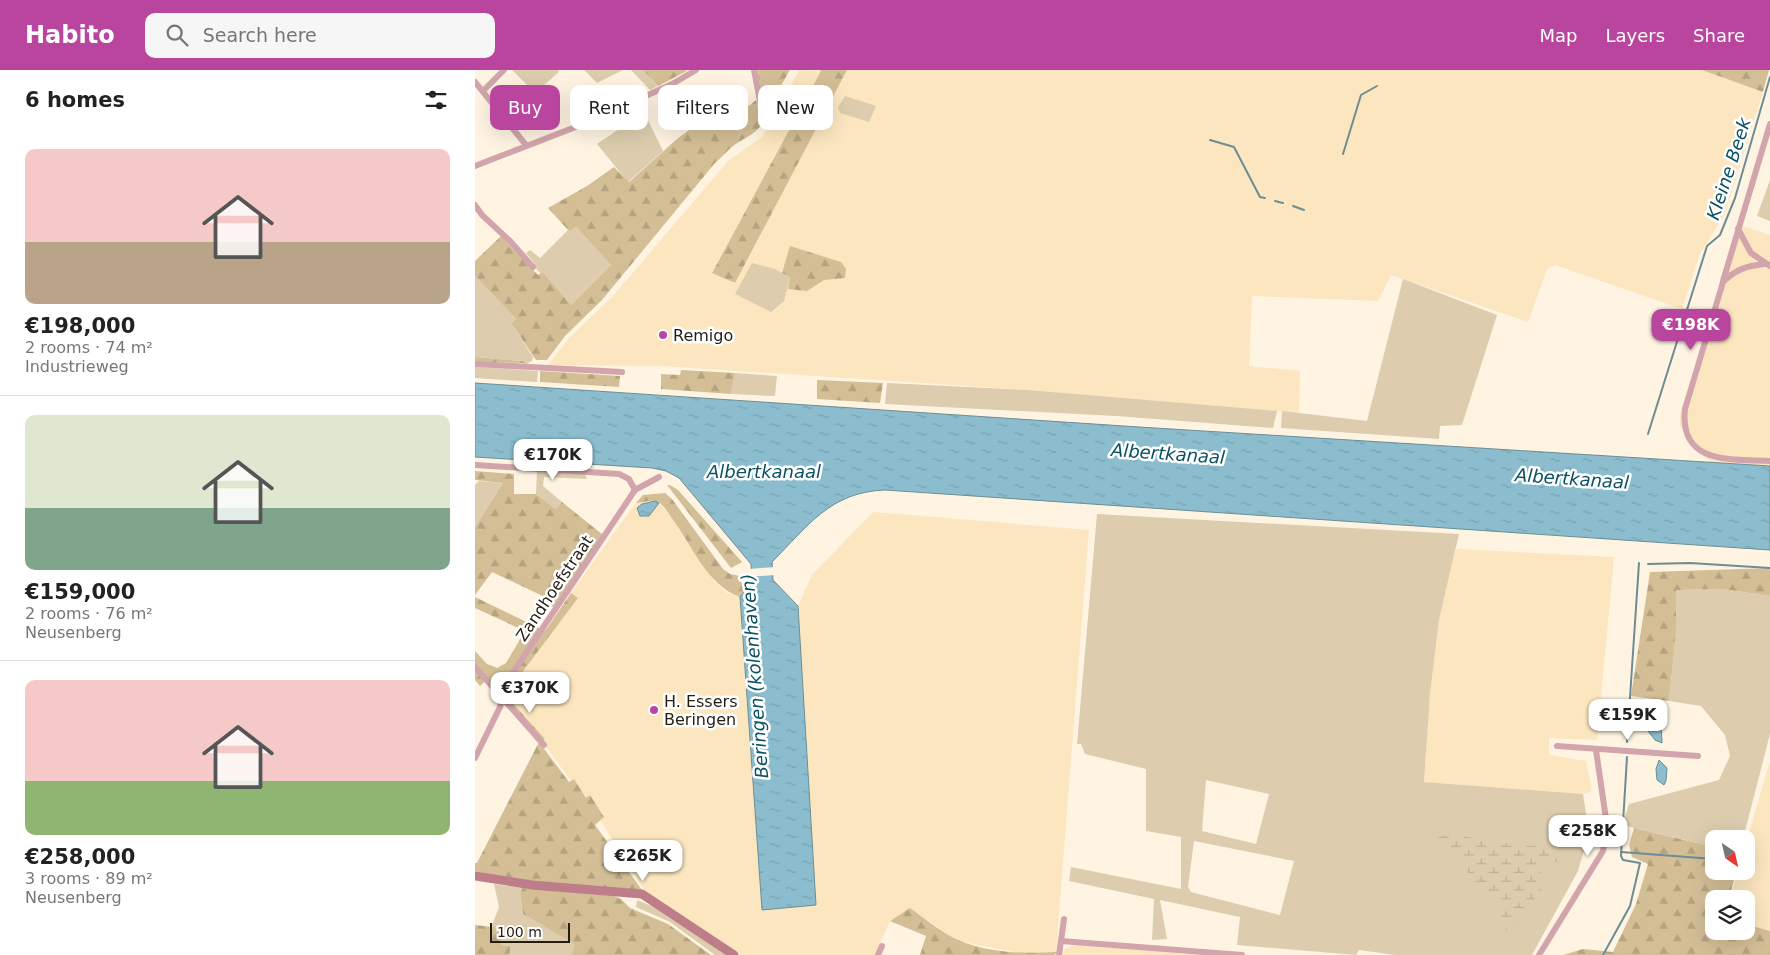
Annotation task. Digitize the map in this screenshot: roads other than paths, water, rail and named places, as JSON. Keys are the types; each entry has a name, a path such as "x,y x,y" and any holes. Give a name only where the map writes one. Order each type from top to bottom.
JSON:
{"street":[{"path":"483,91 505,70"},
{"path":"475,166 604,115 674,83 696,70"},
{"path":"754,70 758,91"},
{"path":"475,82 526,145"},
{"path":"1770,124 1685,408 1683,423 1688,436 1699,450 1715,458 1770,461"},
{"path":"475,205 482,215 510,241 533,267"},
{"path":"1738,229 1751,253 1767,265"},
{"path":"1723,282 1741,269 1767,265"},
{"path":"475,364 622,372"},
{"path":"475,465 619,474 629,479 635,490"},
{"name":"Zandhoefstraat","path":"475,758 500,707 501,697 506,684 635,490 659,477"},
{"path":"475,667 544,745"},
{"path":"1557,746 1698,756"},
{"path":"1539,955 1603,852 1607,826 1596,750"},
{"path":"475,876 532,885 643,894 734,955"},
{"path":"1059,955 1064,919"},
{"path":"1061,941 1242,955"},
{"path":"878,955 882,946"}],"water":[{"name":"Albertkanaal","path":"475,383 1770,466 1770,550 885,490 866,492 849,497 821,513 772,562 773,580 798,606 816,905 762,910 740,597 752,582 751,564 679,478 666,471 652,468 475,457"},
{"path":"655,501 659,503 649,516 640,516 637,508 642,504"},
{"path":"1655,717 1661,721 1662,743 1655,740 1648,731 1649,723"},
{"path":"1659,760 1667,768 1664,785 1657,780 1656,769"}],"waterway":[{"name":"Kleine Beek","path":"1648,434 1707,246 1720,235 1735,198 1770,77"},
{"path":"1343,154 1361,95 1377,86"},
{"path":"1210,140 1234,147 1260,197 1265,198"},
{"path":"1275,201 1283,203"},
{"path":"1293,206 1304,210"},
{"name":"Kleine Beek","path":"1627,742 1639,563"},
{"path":"1648,564 1690,563 1770,568"},
{"name":"Kleine Beek","path":"1603,955 1630,906 1640,863 1623,860 1621,856 1627,757"},
{"path":"1621,852 1705,858"}],"place":[{"name":"Remigo","path":"663,335"},
{"name":"H. Essers Beringen","path":"654,710"}],"water label":[{"name":"Beringen (kolenhaven)","path":"755,676"}]}
